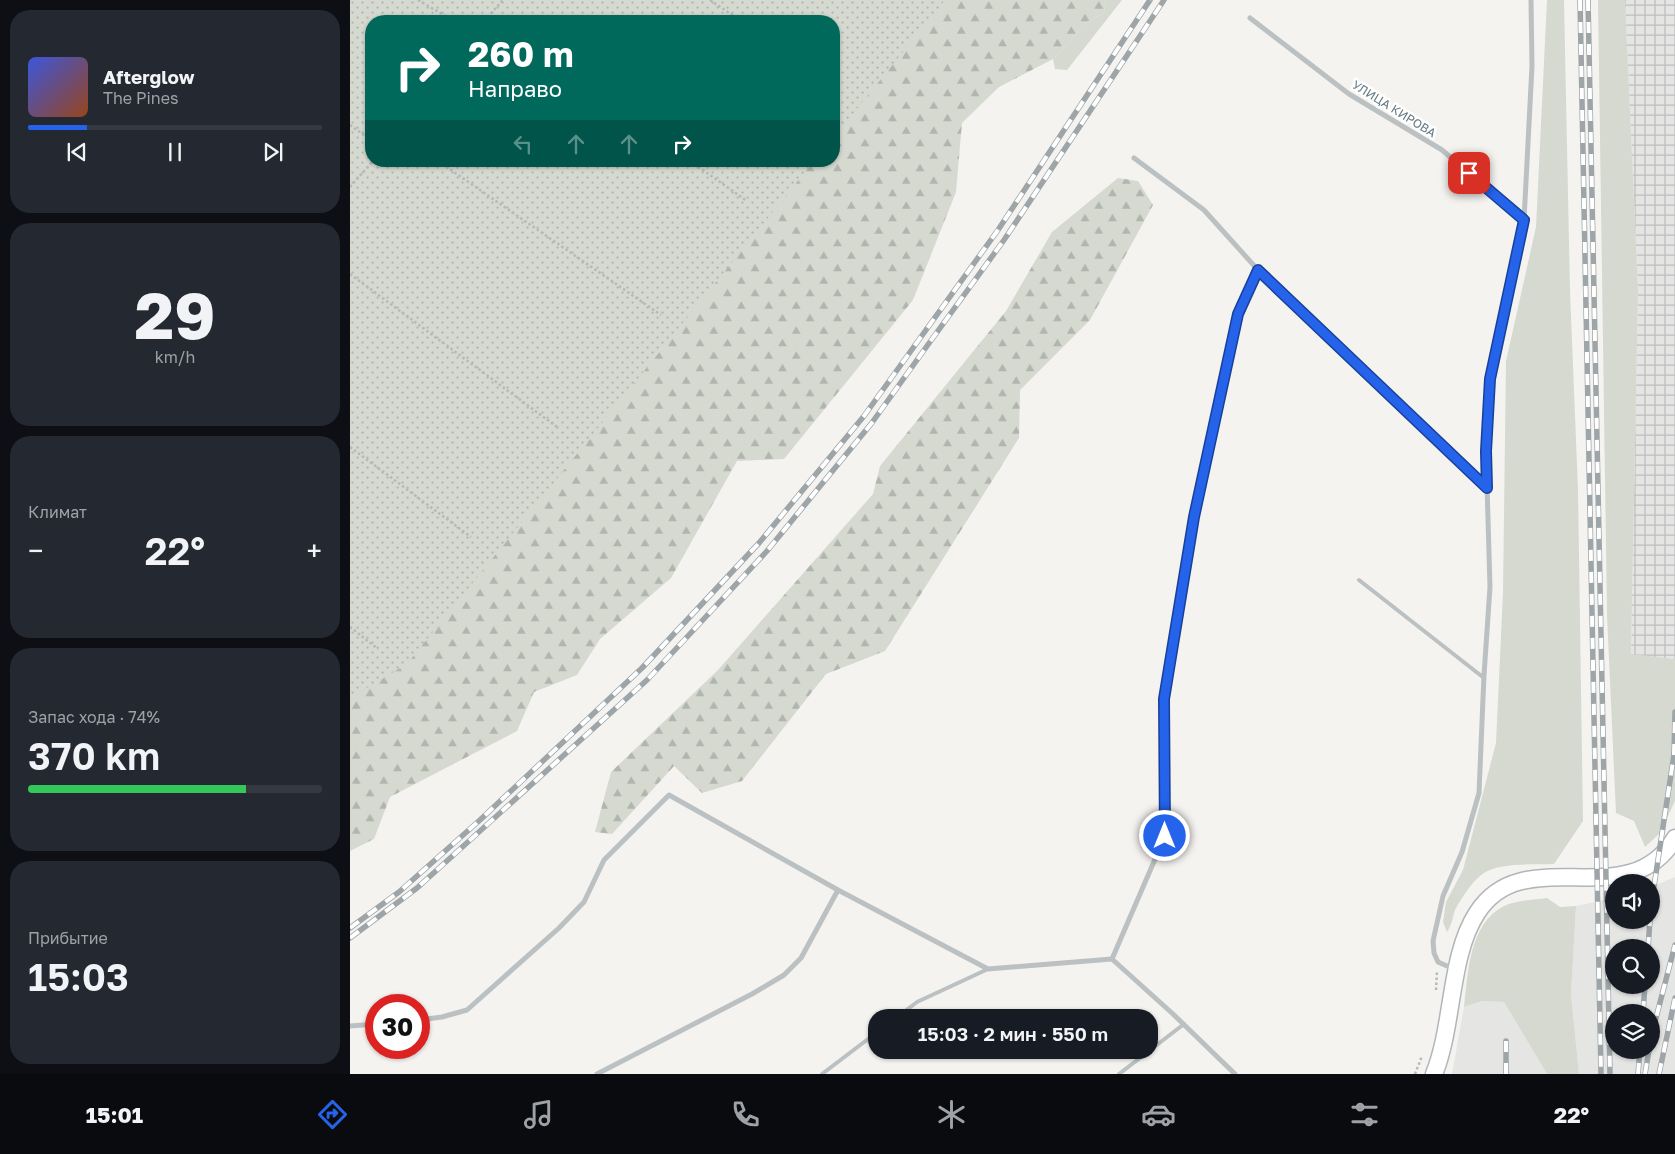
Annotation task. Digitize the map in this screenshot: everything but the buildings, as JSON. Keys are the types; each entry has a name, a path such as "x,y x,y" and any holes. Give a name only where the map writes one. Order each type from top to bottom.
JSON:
{"main road":[{"path":"1434,1074 1446,1031 1465,937 1478,911 1489,898 1508,886 1541,878 1596,878 1633,874 1656,860 1675,838"}],"street":[{"path":"1457,970 1438,962 1434,953 1433,941 1436,918 1468,835 1480,793 1484,678 1490,587 1486,451 1490,379 1524,220 1532,66 1532,0"},
{"name":"УЛИЦА КИРОВА","path":"1250,18 1349,94 1442,150 1524,220"},
{"path":"1134,158 1204,210 1258,270 1487,488"},
{"path":"1112,960 1165,836 1164,699 1167,680 1194,517 1238,314 1258,270"},
{"path":"430,1019 467,1010 559,928 584,902 604,860 669,795 838,890 988,969 1112,960 1184,1024 1235,1074"},
{"path":"597,1074 752,994 784,975 801,958 838,890"},
{"path":"350,1026 365,1025"}],"lane":[{"path":"1358,580 1484,678"},
{"path":"908,1009 917,1002 988,969"},
{"path":"1119,1074 1184,1024"},
{"path":"822,1074 868,1039"},
{"path":"830,1068 832,1074"}],"path":[{"path":"418,0 444,15"},
{"path":"490,15 503,0"},
{"path":"710,0 732,15"},
{"path":"350,126 365,136"},
{"path":"350,187 367,167"},
{"path":"447,167 661,315"},
{"path":"699,167 747,201"},
{"path":"350,274 557,427"},
{"path":"350,447 472,537"},
{"path":"350,627 378,649"},
{"path":"1435,998 1438,962"},
{"path":"1414,1074 1424,1053"}],"shaded area":[{"path":"1625,0 1675,0 1675,659 1631,655 1638,289"},
{"path":"1675,877 1675,1074 1579,1074 1571,994 1576,906 1605,900 1605,929 1660,929 1660,883"},
{"path":"1482,1001 1504,1002 1547,1074 1452,1074 1464,1007"}],"green space":[{"path":"350,0 945,0 840,130 840,15 365,15 365,167 809,167 407,664 350,698"},
{"path":"897,0 1106,0 1104,13 1087,22 1053,59 999,87 962,123 956,192 913,300 784,459 737,461 671,578 600,639 577,675 534,692 517,731 390,797 374,839 350,851 350,677 795,167 840,167 840,104"},
{"path":"1106,0 1122,0 1067,70 1055,69 1053,59 1087,22 1104,13"},
{"path":"1547,0 1564,0 1570,291 1578,490 1583,821 1554,864 1499,867 1491,869 1480,876 1457,906 1447,932 1443,922 1446,902 1463,870 1496,743 1503,593 1506,361 1536,227"},
{"path":"1598,0 1625,0 1638,289 1631,654 1675,659 1675,801 1660,833 1645,847 1634,821 1616,813 1607,615"},
{"path":"1118,178 1138,181 1153,205 1090,320 1020,390 1019,438 885,651 826,674 742,781 702,793 674,766 612,834 595,832 611,772 718,670 873,494 880,466 1006,311 1052,232"},
{"path":"1547,898 1560,907 1576,906 1571,994 1579,1074 1547,1074 1504,1002 1482,1001 1464,1007 1472,950 1477,937 1492,914 1504,906 1519,901"}],"railway":[{"path":"350,928 399,892 480,820 642,668 759,543 864,416 998,230 1150,0"},
{"path":"350,938 417,888 647,680 767,551 871,424 1004,240 1164,0"},
{"path":"1580,0 1601,1074"},
{"path":"1588,0 1610,1074"},
{"path":"1674,755 1675,712"},
{"path":"1656,874 1675,748"},
{"path":"1649,929 1649,939"},
{"path":"1660,1004 1675,945"},
{"path":"1644,994 1644,1004"},
{"path":"1659,1074 1675,998"},
{"path":"1506,1041 1506,1074"},
{"path":"1638,1074 1639,1059"},
{"path":"1645,1074 1648,1059"}],"route":[{"path":"1165,836 1164,699 1194,517 1238,314 1258,270 1487,488 1486,451 1490,379 1524,220 1469,173"}]}
